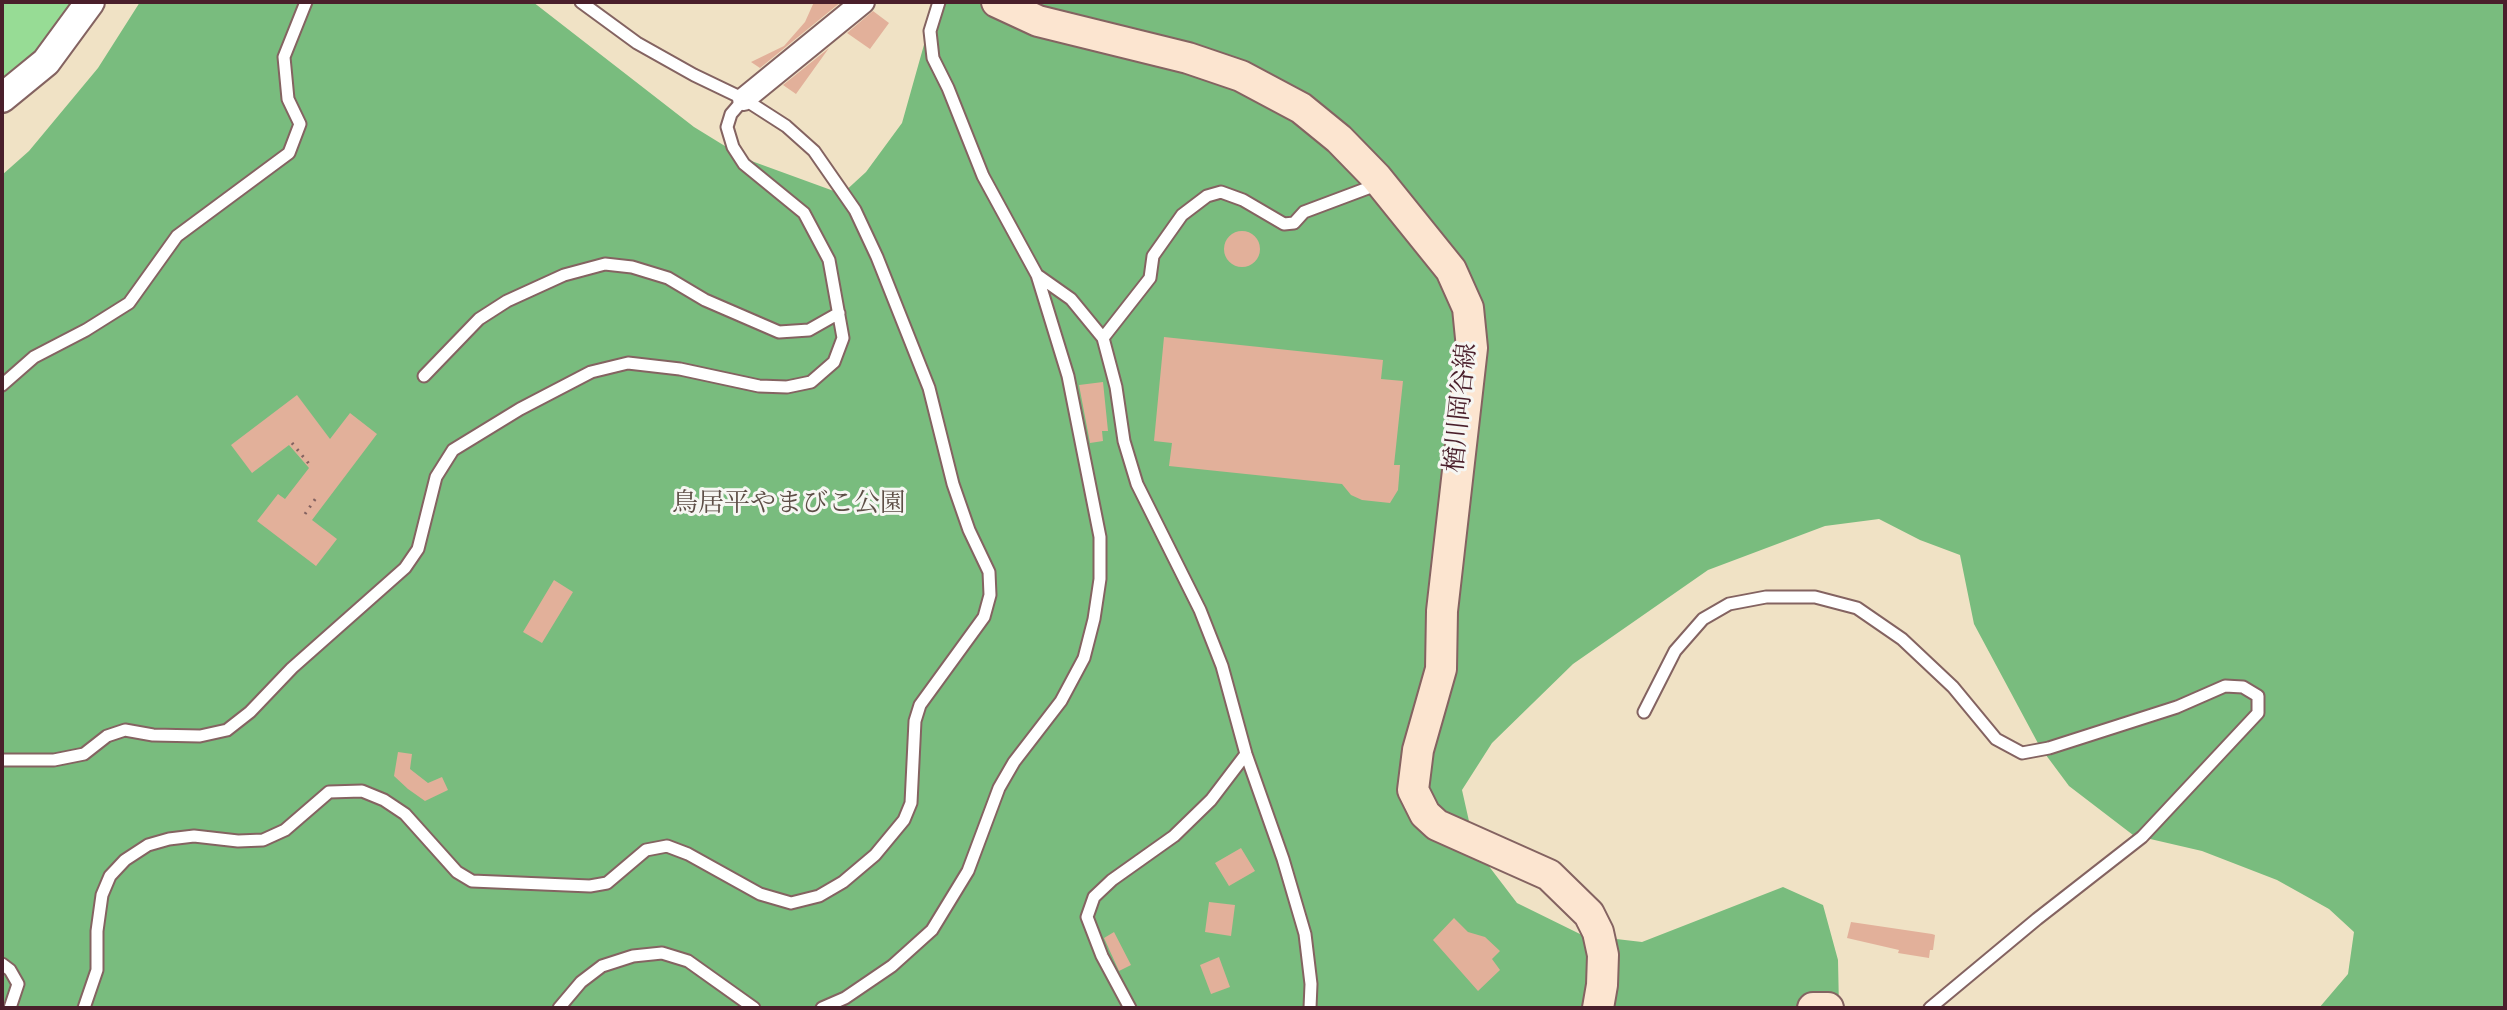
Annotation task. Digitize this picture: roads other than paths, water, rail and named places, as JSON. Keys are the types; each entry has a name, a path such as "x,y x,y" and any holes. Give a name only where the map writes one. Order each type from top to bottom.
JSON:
{"main road":[{"name":"楢川岡谷線","path":"997,2 1038,21 1188,58 1241,76 1301,108 1339,139 1376,177 1451,270 1468,308 1472,348 1443,595 1441,669 1418,750 1413,790 1425,814 1437,825 1531,865 1564,888 1574,903 1588,953 1589,966 1581,1008"},
{"name":"楢川岡谷線","path":"1574,903 1589,914 1598,932 1603,970 1598,1008"},
{"path":"1813,1008 1828,1008"}],"street":[{"path":"2,98 46,62 90,2"},
{"path":"744,99 863,2"}],"lane":[{"path":"2,385 34,357 129,303 177,236 289,153 300,124 288,99 284,57 306,2"},
{"path":"84,1008 97,970 97,931 102,895 110,876 125,860 148,845 182,837 263,840 285,830 329,792 362,791 384,800 405,814 457,872 472,881 590,886 607,883 646,850 667,846 688,854 760,894 791,903 819,896 843,882 875,855 904,820 911,803 915,721 920,705 984,617 990,595 989,572 969,530 953,484 929,388 855,210 814,151 786,126 744,99 637,43 581,2"},
{"path":"822,1008 845,998 892,966 932,930 968,871 999,788 1014,762 1061,701 1084,658 1100,579 1100,537 1068,376 1037,275 983,176 933,58 930,31 939,2"},
{"path":"2,760 54,760 84,754 107,736 125,730 153,735 200,736 227,730 405,568 418,549 436,477 453,450 520,409 591,372 628,363 680,369 759,386 787,387 811,382 834,362 843,338 829,260 804,213 744,164 733,147 727,127 731,114 744,99"},
{"path":"1103,338 1150,278 1153,256 1182,215 1207,196 1221,192 1243,200 1284,224 1294,223 1304,212 1368,188"},
{"path":"424,376 479,319 507,301 564,275 605,264 632,267 668,278 705,300 779,332 809,330 839,313"},
{"path":"1037,275 1071,299 1103,338 1113,373 1124,441 1137,484 1200,610 1222,666 1246,754 1305,934 1311,984 1310,1008"},
{"path":"1644,712 1675,651 1703,619 1729,604 1766,597 1815,597 1857,608 1902,639 1953,687 1996,739 2022,753 2049,748 2177,707 2225,686 2243,687 2258,696 2258,713 2142,837 1930,1008"},
{"path":"1130,1008 1102,956 1087,917 1094,897 1112,880 1174,836 1211,800 1246,754"},
{"path":"559,1008 581,982 602,966 633,956 662,953 688,961 754,1008"},
{"path":"2,964 10,970 18,984 10,1008"}],"park label":[{"name":"鳥居平やまびこ公園","path":"789,505"}]}
